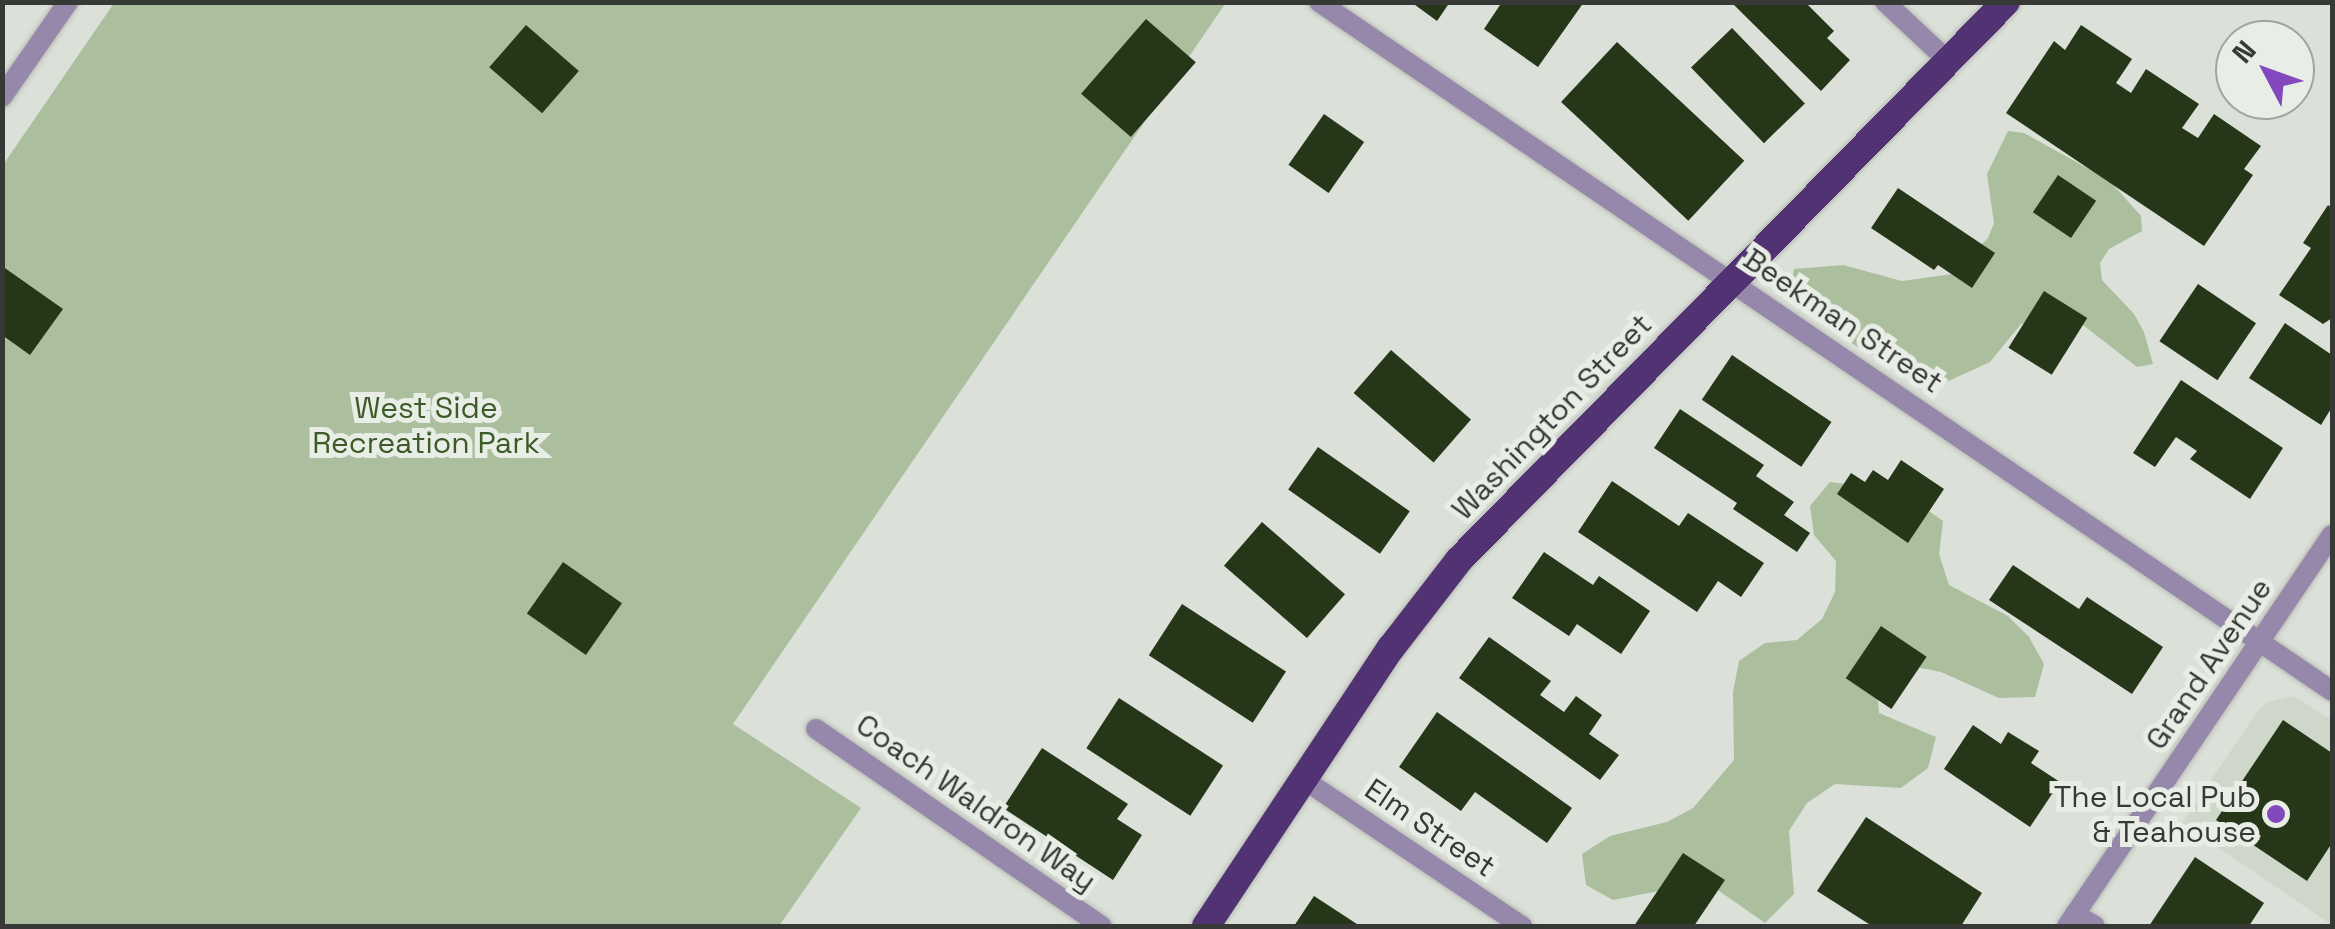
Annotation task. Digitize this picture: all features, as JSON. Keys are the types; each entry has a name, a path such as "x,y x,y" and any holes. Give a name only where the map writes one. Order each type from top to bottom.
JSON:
{"highway":[{"name":"Washington Street","path":"1206,926 1423,602 1459,560 2006,2"}],"street":[{"path":"2,97 68,2"},
{"name":"Beekman Street","path":"1320,2 2332,691"},
{"path":"1885,2 1948,61"},
{"name":"Grand Avenue","path":"2071,920 2332,535"},
{"name":"Coach Waldron Way","path":"816,729 1102,926"},
{"name":"Elm Street","path":"1303,778 1522,926"},
{"path":"2071,920 2094,926"}],"shaded area":[{"path":"2293,696 2332,720 2332,925 2182,823 2257,712 2267,702"}],"green space":[{"name":"West Side Recreation Park","path":"114,3 1225,4 733,724 861,808 779,926 3,926 3,165"},
{"path":"2008,131 2024,133 2109,180 2141,216 2142,231 2109,249 2100,263 2102,280 2134,314 2144,332 2153,364 2137,367 2083,325 2052,314 2021,324 1990,362 1944,383 1866,352 1840,336 1791,284 1794,269 1843,265 1902,281 1952,274 1988,238 1994,223 1987,174"},
{"path":"1830,482 1862,486 1919,504 1943,521 1939,554 1949,585 2008,616 2029,637 2044,664 2035,697 1999,698 1941,672 1906,665 1876,680 1879,713 1936,737 1928,768 1901,788 1835,784 1807,803 1789,831 1794,894 1765,923 1712,886 1679,887 1613,900 1586,885 1582,854 1610,836 1667,822 1693,808 1734,760 1733,692 1739,661 1765,643 1797,640 1822,619 1835,592 1836,561 1814,535 1810,506"}],"building":[{"path":"1411,2 1450,2 1437,21"},
{"path":"1502,2 1584,2 1538,67 1484,29"},
{"path":"1731,2 1805,2 1834,31 1827,38 1850,60 1821,91"},
{"path":"1146,19 1196,62 1131,137 1081,94"},
{"path":"526,25 579,71 542,113 489,67"},
{"path":"2081,25 2132,59 2116,83 2131,93 2146,69 2199,104 2182,128 2198,138 2214,114 2215,120 2223,120 2261,146 2244,169 2253,175 2204,246 2006,113 2054,41 2065,50"},
{"path":"1732,28 1805,104 1764,143 1691,68"},
{"path":"1617,42 1744,161 1688,221 1561,102"},
{"path":"1324,114 1364,142 1329,193 1288,165"},
{"path":"2058,175 2096,201 2071,238 2033,212"},
{"path":"1898,188 1995,253 1972,288 1938,265 1934,270 1871,228"},
{"path":"2328,205 2332,208 2332,318 2323,324 2279,295 2311,248 2303,243"},
{"path":"2,266 63,309 30,355 2,335"},
{"path":"2198,284 2256,323 2217,380 2159,341"},
{"path":"2044,291 2087,318 2052,375 2008,348"},
{"path":"2285,323 2332,355 2332,407 2321,425 2249,378"},
{"path":"1391,350 1471,420 1434,463 1354,393"},
{"path":"1732,355 1831,422 1801,467 1702,400"},
{"path":"2181,380 2283,448 2250,499 2190,459 2197,451 2176,437 2155,467 2133,453"},
{"path":"1680,409 1764,465 1756,476 1794,502 1784,515 1810,533 1797,552 1733,509 1737,503 1654,448"},
{"path":"1318,447 1410,511 1380,554 1288,490"},
{"path":"1901,460 1944,489 1908,543 1837,494 1851,473 1865,482 1873,470 1888,480"},
{"path":"1612,481 1679,526 1688,513 1764,563 1741,597 1718,581 1697,612 1578,532"},
{"path":"1262,522 1345,594 1307,638 1224,566"},
{"path":"1544,552 1593,585 1599,576 1650,611 1621,654 1577,624 1569,636 1512,598"},
{"path":"563,562 622,603 586,655 527,614"},
{"path":"2013,565 2079,609 2087,597 2163,647 2132,694 1989,600"},
{"path":"1182,604 1286,672 1253,723 1149,655"},
{"path":"1881,626 1927,657 1891,709 1846,678"},
{"path":"1489,637 1551,681 1540,695 1564,712 1576,696 1602,715 1589,734 1619,755 1600,780 1459,678"},
{"path":"1119,698 1223,766 1190,816 1086,748"},
{"path":"1437,712 1572,808 1547,843 1475,792 1461,811 1399,767"},
{"path":"2283,720 2332,753 2332,843 2307,881 2216,820"},
{"path":"1973,725 2001,744 2008,732 2039,751 2031,763 2060,782 2030,827 1944,769"},
{"path":"1042,748 1128,804 1117,819 1142,835 1113,880 1003,808"},
{"path":"1866,817 1982,893 1961,926 1872,926 1817,891"},
{"path":"1683,853 1725,880 1694,926 1634,926"},
{"path":"2195,857 2264,903 2249,926 2149,926"},
{"path":"1314,896 1360,926 1294,926"}],"place":[{"name":"The Local Pub & Teahouse","path":"2276,814"}]}
